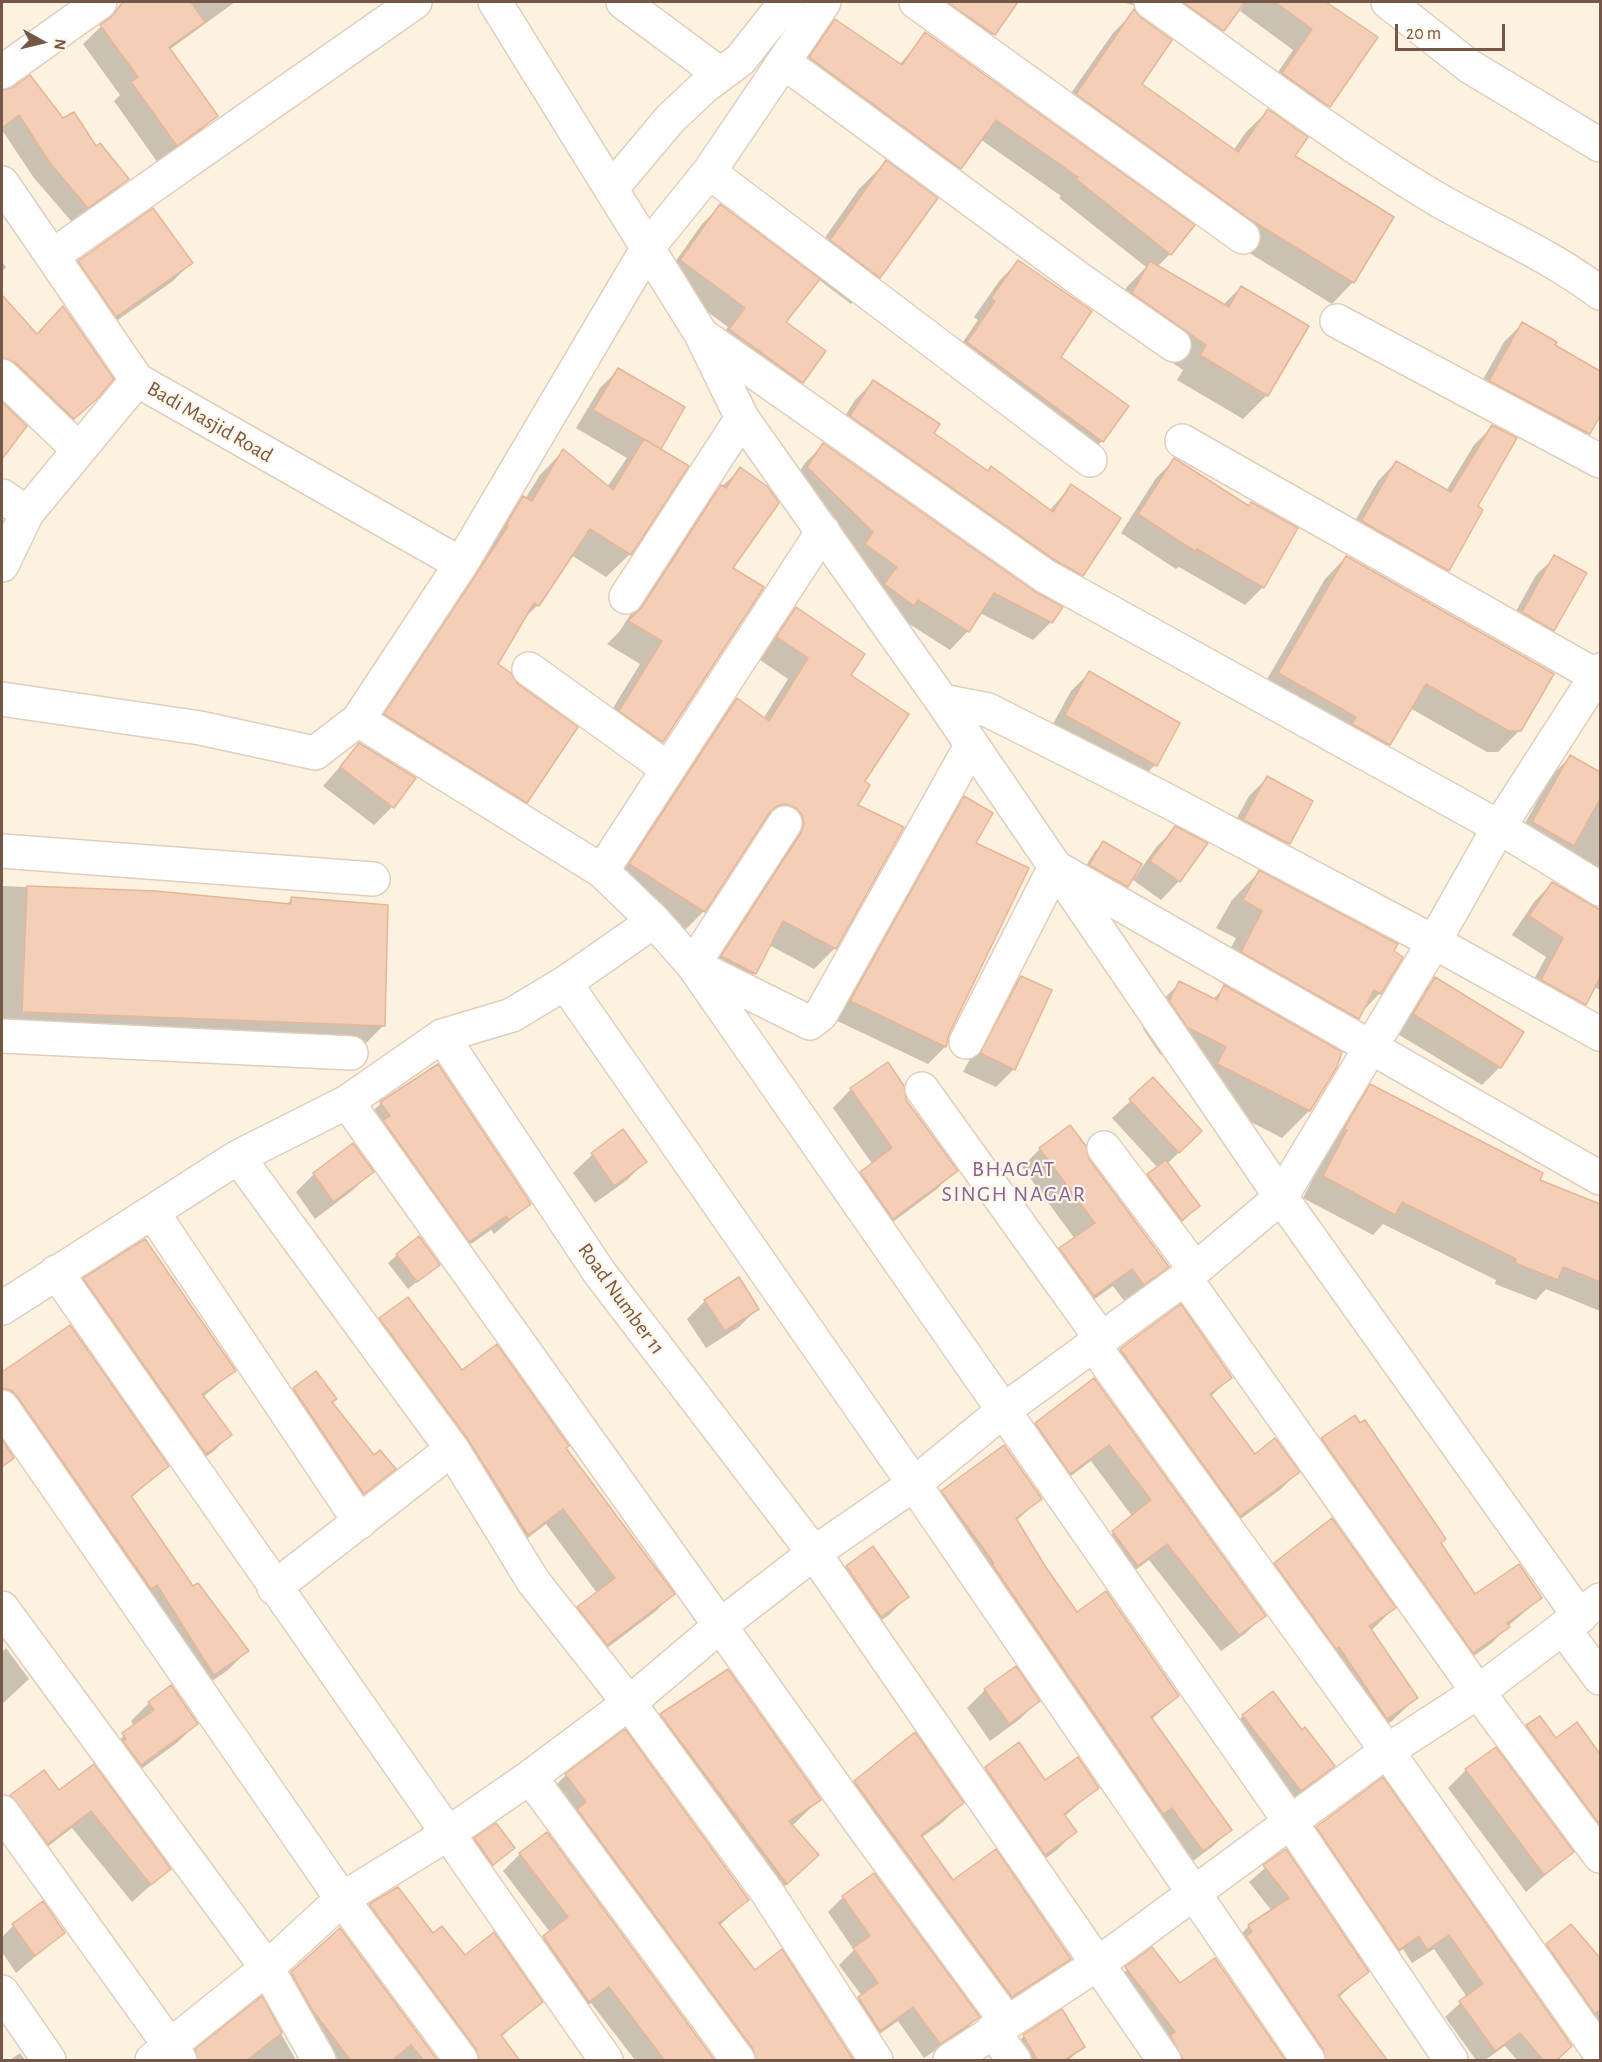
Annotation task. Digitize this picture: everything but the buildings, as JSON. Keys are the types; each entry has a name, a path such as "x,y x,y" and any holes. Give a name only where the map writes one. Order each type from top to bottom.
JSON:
{"street":[{"path":"2,72 100,2"},
{"path":"52,256 416,2"},
{"path":"495,2 649,246 701,334 742,418 942,701 1281,1197 1581,1615 1600,1678"},
{"path":"623,2 720,74"},
{"path":"612,188 670,119 720,74 740,60 786,2"},
{"path":"2,699 200,728 315,753 358,720 461,564 649,246 709,172 785,63 824,2"},
{"path":"916,2 1243,237"},
{"path":"1151,2 1283,96 1435,198 1568,268 1600,293"},
{"path":"1388,2 1470,66 1600,145"},
{"path":"785,63 1082,281 1174,345"},
{"path":"709,172 1090,460"},
{"name":"Badi Masjid Road","path":"2,183 137,380 461,564"},
{"path":"1337,321 1600,461"},
{"path":"701,334 1046,576 1499,827 1600,889"},
{"path":"2,376 79,450"},
{"path":"2,565 14,504 79,450 137,380"},
{"path":"626,597 742,418"},
{"path":"2,1812 167,2056 342,1899 446,1834 530,1777 629,1704 721,1625 814,1553 914,1484 1004,1410 1096,1340 1190,1273 1281,1197 1434,942 1499,827 1599,675 1182,441"},
{"path":"602,871 823,531"},
{"path":"529,669 668,769"},
{"path":"942,701 988,710 1162,798 1434,942 1600,1034"},
{"path":"358,720 602,871 654,921 693,965 1291,1823 1451,2061"},
{"path":"693,965 810,1023 820,1014 971,746"},
{"path":"693,965 785,823"},
{"path":"2,851 372,879"},
{"path":"966,1042 1055,867"},
{"path":"1055,867 1600,1178"},
{"path":"2,1308 238,1157 347,1102 442,1036 512,1015 565,983 654,921"},
{"path":"565,983 914,1484 1308,2061"},
{"path":"2,1036 351,1053"},
{"name":"Road Number 11","path":"442,1036 599,1272 814,1553 1099,1963 1164,2061"},
{"path":"922,1089 1096,1340 1600,2054"},
{"path":"347,1102 721,1625 999,2026 1014,2061"},
{"path":"1104,1148 1478,1692 1600,1856"},
{"path":"238,1157 452,1449 533,1581 629,1704 767,1892 876,2061"},
{"path":"153,1212 360,1522"},
{"path":"56,1272 606,2061"},
{"path":"2,1407 342,1899 462,2061"},
{"path":"274,1587 452,1449"},
{"path":"2,1608 267,1968 319,2061"},
{"path":"950,2061 999,2026 1099,1963 1387,1752 1478,1692 1581,1615"},
{"path":"530,1777 738,2061"},
{"path":"2,1992 49,2061"}],"district":[{"name":"BHAGAT SINGH NAGAR","path":"1014,1182"}]}
